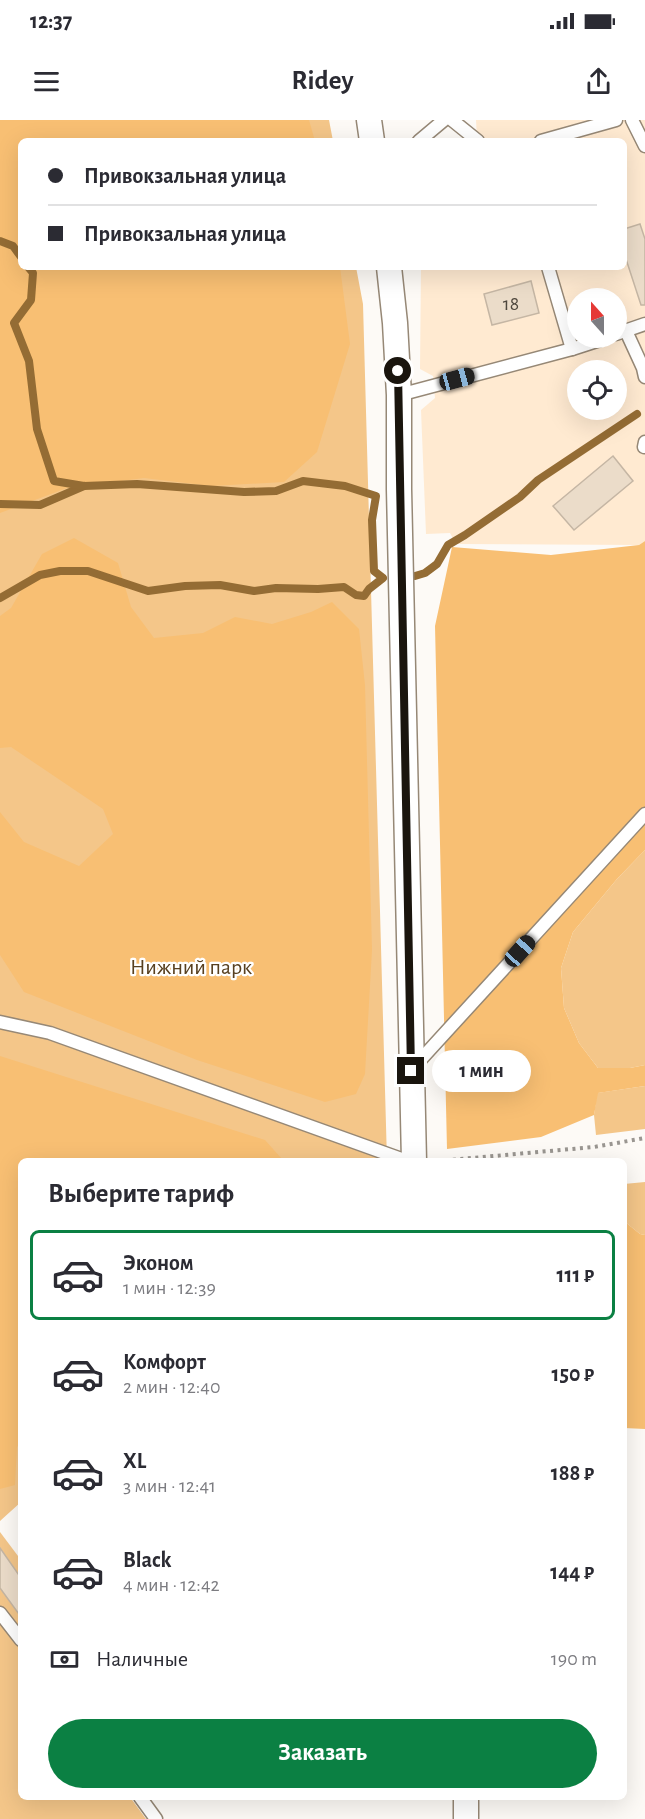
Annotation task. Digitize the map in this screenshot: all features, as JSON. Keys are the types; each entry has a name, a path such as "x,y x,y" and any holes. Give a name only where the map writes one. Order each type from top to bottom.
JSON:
{"street":[{"path":"369,120 372,138"},
{"path":"389,270 399,394 399,501 414,1158"},
{"path":"466,1800 466,1819"}],"lane":[{"path":"423,138 444,120"},
{"path":"452,120 474,138"},
{"path":"552,138 616,120"},
{"path":"632,120 645,146"},
{"path":"549,270 572,349"},
{"path":"627,330 645,324"},
{"path":"627,342 643,368 645,377"},
{"path":"399,394 575,348"},
{"path":"411,1071 645,814"},
{"path":"0,1022 50,1033 399,1158"},
{"path":"0,1613 18,1636"},
{"path":"142,1800 156,1819"}],"path":[{"path":"471,1158 594,1147 645,1138"}],"shaded area":[{"path":"476,120 645,120 645,541 639,545 456,544 450,533 426,534 421,410 435,398 433,376 420,369 421,270 627,270 627,138 477,138"}],"green space":[{"name":"Нижний парк","path":"0,120 329,120 332,138 18,138 18,270 357,270 363,304 387,1158 18,1158 18,1505 0,1521"},
{"path":"0,120 309,120 314,138 18,138 18,270 340,270 350,344 317,452 284,482 211,486 144,478 67,488 0,513"},
{"path":"74,538 118,563 131,607 154,638 203,633 235,617 272,624 311,612 332,602 359,629 365,685 372,950 365,1074 356,1094 325,1102 197,1060 24,992 0,955 0,812 24,842 79,866 113,834 103,809 11,747 0,748 0,616 11,608 42,554"},
{"path":"645,541 645,850 617,879 573,932 561,968 564,1008 579,1043 598,1068 630,1068 645,1065 645,1086 598,1093 594,1115 541,1137 447,1149 435,626 452,547 551,555 639,545"},
{"path":"645,850 645,1065 630,1068 598,1068 579,1043 564,1008 561,968 573,932 617,879"},
{"path":"0,1056 265,1140 281,1158 18,1158 18,1446 15,1485 0,1489"},
{"path":"645,1086 645,1129 596,1135 594,1115 597,1093"},
{"path":"645,1182 645,1235 640,1234 627,1223 627,1184"},
{"path":"627,1223 640,1234 645,1235 645,1429 627,1428"},
{"path":"0,1532 18,1556 18,1630 11,1636 18,1646 18,1800 132,1800 146,1819 0,1819"}],"building":[{"path":"640,224 645,239 645,305 641,305 627,262 627,228"},
{"path":"531,281 539,313 492,325 484,294"},
{"path":"613,456 633,481 574,530 553,506"},
{"path":"0,1548 18,1574 18,1613 0,1588"}],"waterway":[{"path":"0,241 13,246 18,253"},
{"path":"0,598 40,575 60,571 88,571 148,591 185,586 220,585 254,591 276,588 344,587 356,595 364,596 383,578 374,571 372,520 376,496 345,486 303,481 276,491 244,492 137,484 84,486 54,481 37,429 29,361 14,323 31,300 33,273 30,270"},
{"path":"415,576 425,573 437,564 448,545 520,497 538,480 637,414"},
{"path":"0,504 40,505 84,486"}],"route":[{"path":"398,371 411,1071"}]}
